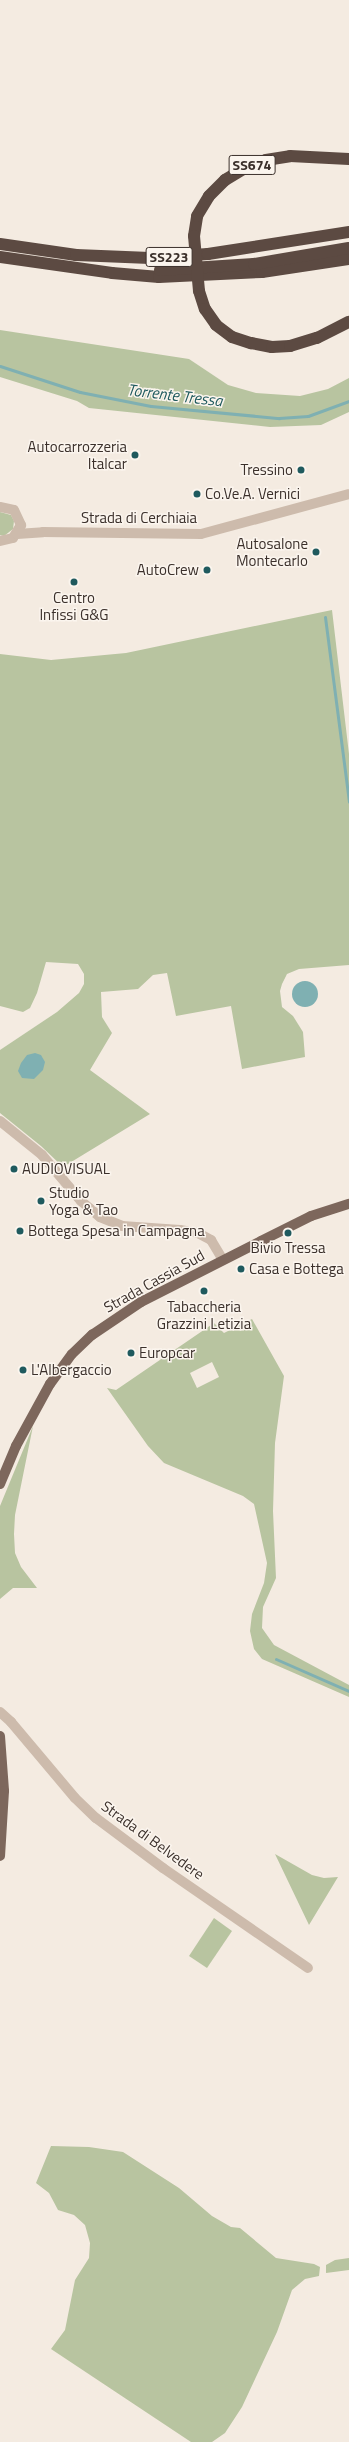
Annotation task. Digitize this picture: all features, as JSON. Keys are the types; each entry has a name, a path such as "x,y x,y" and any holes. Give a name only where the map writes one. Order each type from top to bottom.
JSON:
{"highway":[{"name":"SS674","path":"349,159 290,156 266,160 247,166 225,180 209,196 197,216 194,236 199,291 205,309 216,325 232,337 251,343 272,347 290,346 326,335 349,322"},
{"path":"336,233 349,229"},
{"name":"SS223","path":"0,244 76,255 150,258 216,253 349,232"},
{"path":"83,269 161,270 254,264 349,248"},
{"name":"SS223","path":"0,256 139,277 178,278 262,272 349,259"}],"main road":[{"name":"Strada Cassia Sud","path":"0,1484 37,1406 60,1369 79,1347 126,1311 311,1216 349,1204"},
{"path":"0,1736 4,1790 0,1856"}],"street":[{"name":"Strada di Cerchiaia","path":"0,541 8,541 17,534 43,532 201,534 349,494"},
{"name":"Strada di Cerchiaia","path":"0,507 14,510 20,520 43,532"},
{"path":"17,534 20,520"},
{"path":"0,1121 36,1150 81,1201 100,1217 128,1227 180,1230 198,1233 211,1240 223,1260"},
{"name":"Strada di Belvedere","path":"0,1712 15,1726 75,1798 96,1818 163,1868 308,1968"}],"green space":[{"path":"0,330 189,359 228,385 256,393 300,396 328,389 349,378 349,412 321,425 270,427 89,408 77,401 0,377"},
{"path":"0,512 11,515 14,521 13,529 4,536 0,535"},
{"path":"332,610 349,754 349,965 299,969 287,974 282,984 280,991 282,1007 293,1016 303,1032 305,1057 242,1069 231,1006 176,1016 167,973 153,975 138,989 101,992 102,1017 112,1033 90,1070 150,1114 63,1167 41,1146 0,1113 0,1050 57,1012 79,993 84,984 84,974 78,964 46,962 37,993 30,1008 23,1012 0,1006 0,654 51,660 126,653"},
{"path":"252,1319 284,1376 275,1443 273,1511 276,1578 263,1607 262,1628 274,1645 349,1685 349,1697 262,1659 254,1649 250,1631 252,1614 264,1583 267,1563 254,1504 243,1496 164,1463 148,1446 107,1388 116,1390 214,1323 224,1333","holes":["212,1362 219,1377 197,1388 190,1373"]},
{"path":"33,1426 15,1515 14,1534 15,1553 21,1567 37,1588 13,1588 0,1599 0,1506"},
{"path":"275,1854 312,1875 324,1878 338,1877 309,1925"},
{"path":"214,1918 232,1931 207,1968 189,1956"},
{"path":"51,2146 89,2147 123,2152 179,2188 212,2216 231,2227 240,2228 276,2258 314,2264 320,2267 319,2276 305,2279 292,2290 277,2332 242,2407 225,2433 212,2442 191,2442 51,2349 65,2330 75,2280 89,2258 90,2243 85,2225 74,2215 58,2210 49,2193 36,2183"},
{"path":"349,2258 349,2270 326,2273 326,2265 335,2260"}],"water":[{"path":"305,981 314,985 318,994 314,1003 305,1007 296,1003 292,994 296,985"},
{"path":"35,1053 41,1055 45,1062 43,1070 34,1079 22,1078 18,1071 21,1063 27,1055"}],"waterway":[{"name":"Torrente Tressa","path":"0,366 80,392 151,406 279,418 308,416 349,401"},
{"path":"325,617 349,801"},
{"path":"276,1659 349,1691"}],"place":[{"name":"Autocarrozzeria Italcar","path":"135,455"},
{"name":"Tressino","path":"301,470"},
{"name":"Co.Ve.A. Vernici","path":"197,494"},
{"name":"Autosalone Montecarlo","path":"316,552"},
{"name":"AutoCrew","path":"207,570"},
{"name":"Centro Infissi G&G","path":"74,582"},
{"name":"AUDIOVISUAL","path":"14,1169"},
{"name":"Studio Yoga & Tao","path":"41,1201"},
{"name":"Bottega Spesa in Campagna","path":"20,1231"},
{"name":"Bivio Tressa","path":"288,1233"},
{"name":"Casa e Bottega","path":"241,1269"},
{"name":"Tabaccheria Grazzini Letizia","path":"204,1291"},
{"name":"Europcar","path":"131,1353"},
{"name":"L'Albergaccio","path":"23,1370"}]}
